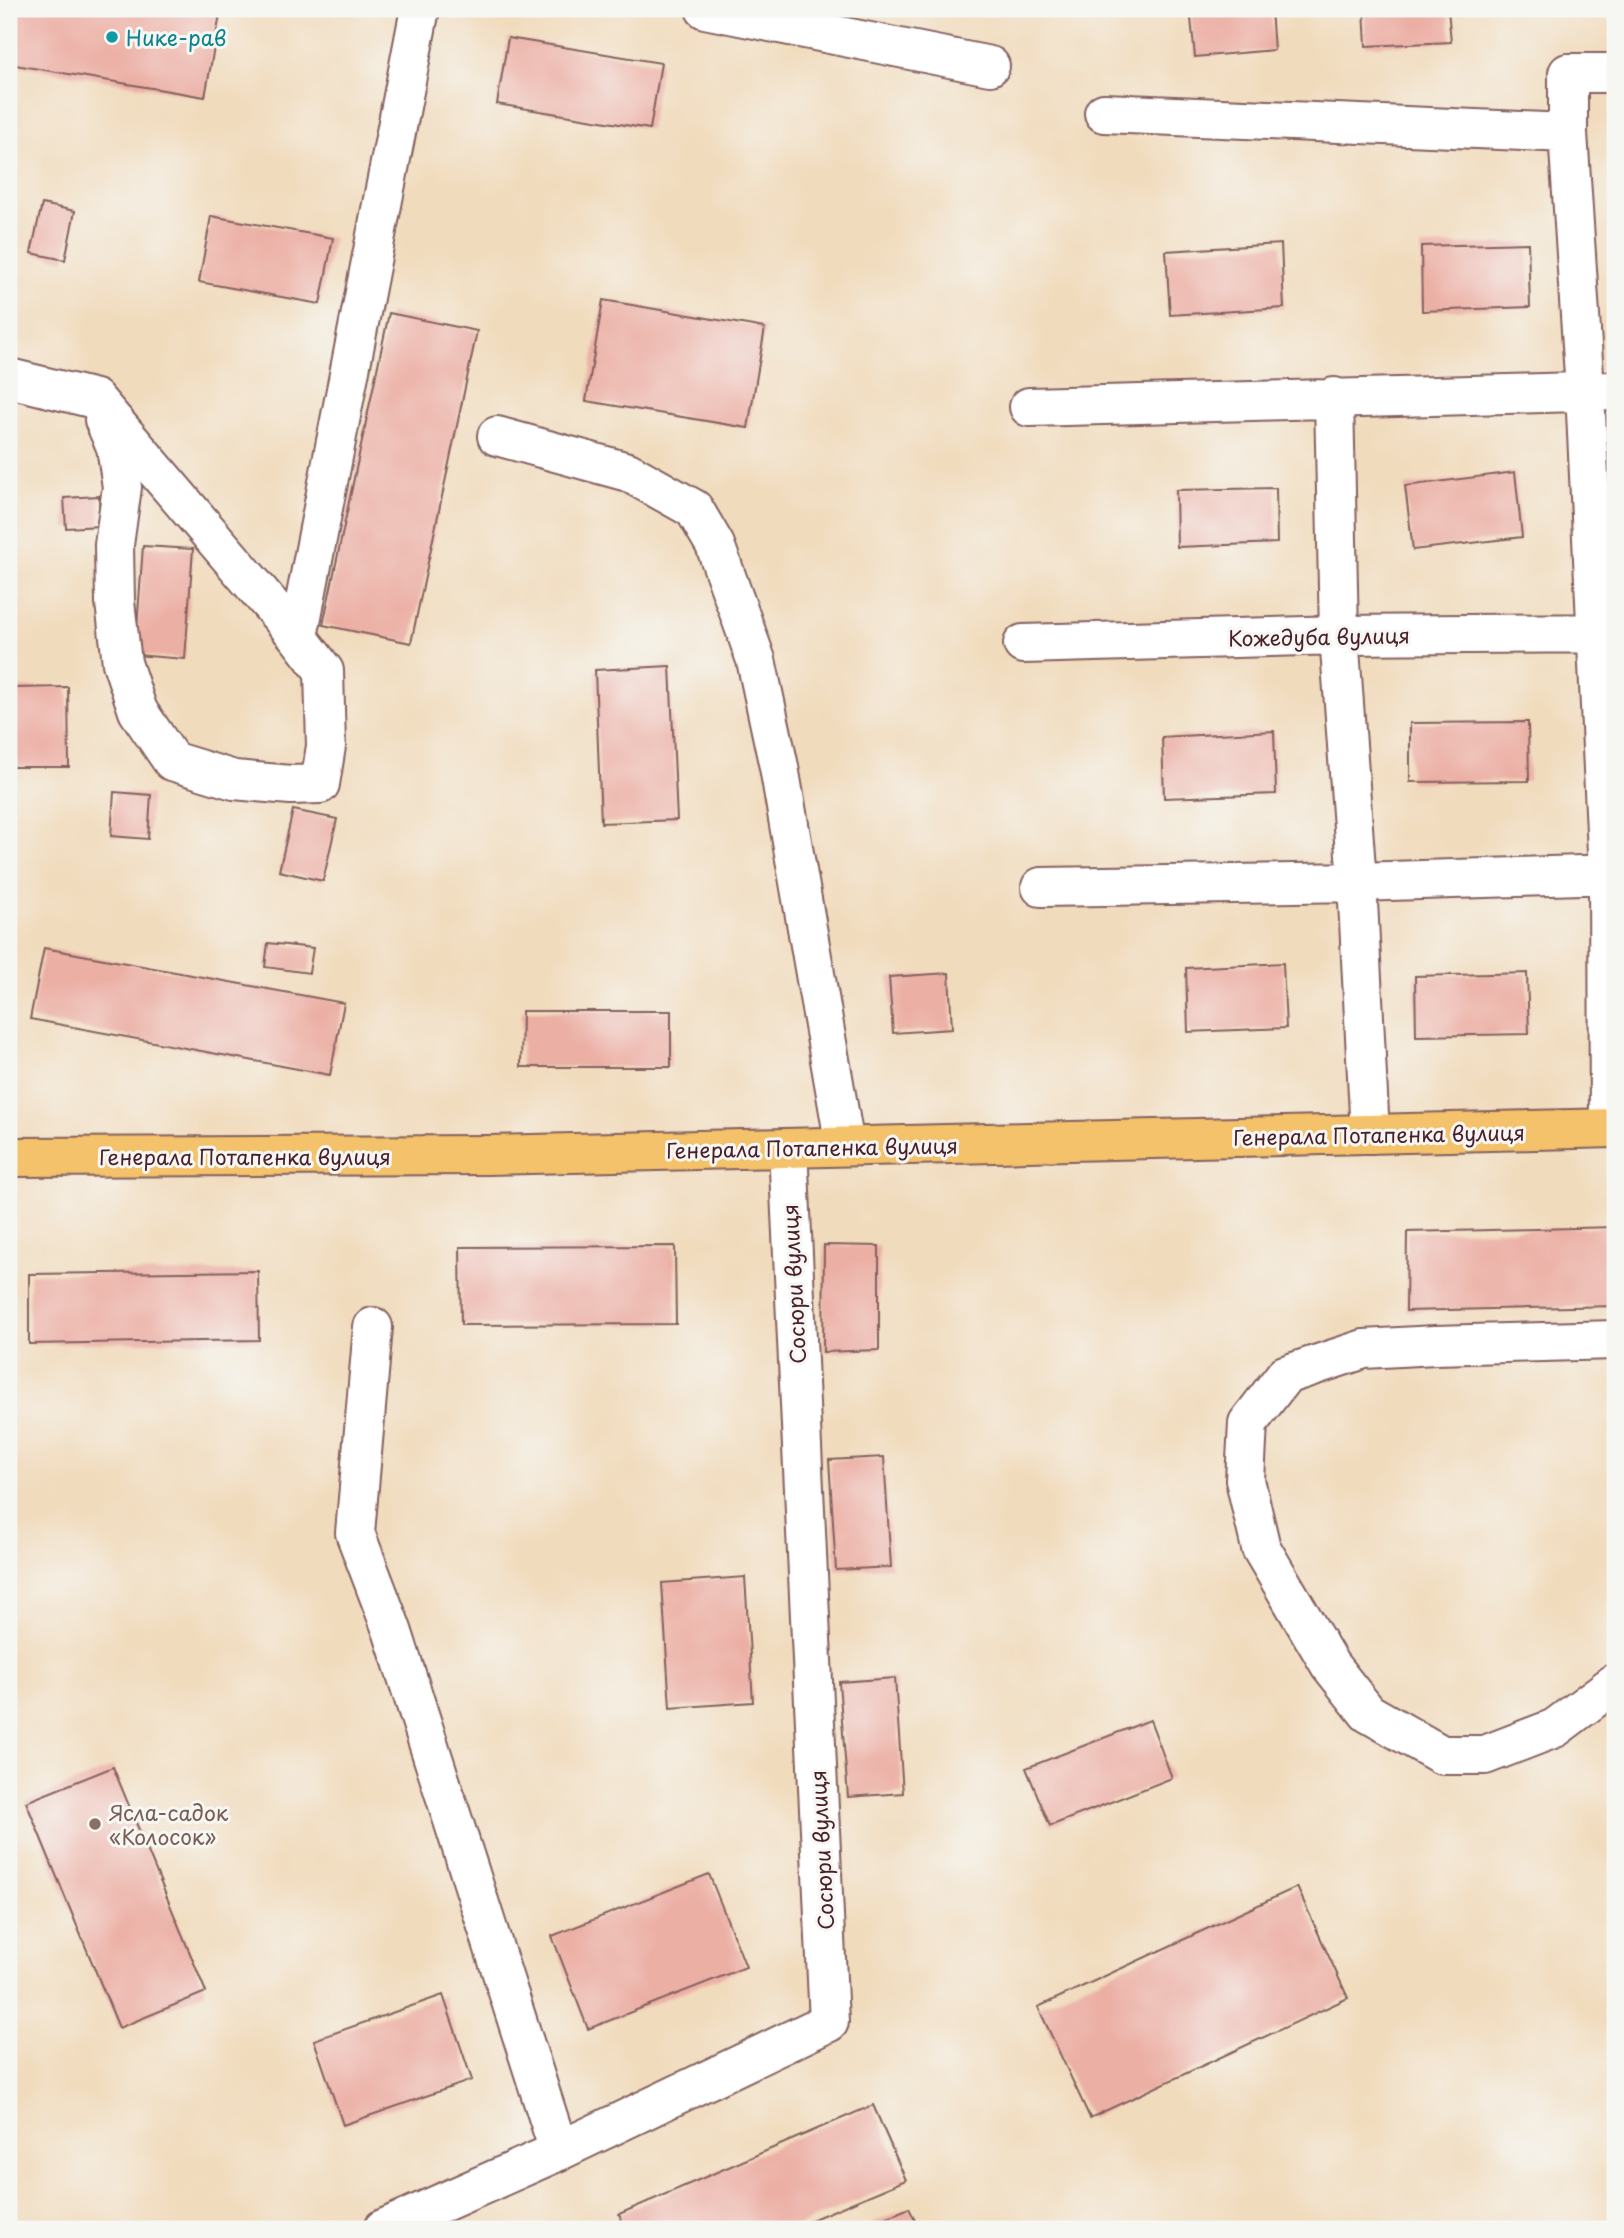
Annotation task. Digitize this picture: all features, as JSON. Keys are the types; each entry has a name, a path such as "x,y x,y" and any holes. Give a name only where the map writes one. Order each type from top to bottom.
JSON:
{"main road":[{"name":"Генерала Потапенка вулиця","path":"9,1157 489,1155 1612,1128"}],"street":[{"path":"298,637 420,9"},
{"path":"705,9 990,66"},
{"path":"1612,1128 1612,874 1600,391 1568,133 1568,73 1615,72"},
{"path":"1104,113 1568,133"},
{"path":"9,378 95,399 298,637 324,671 326,746 320,784 291,785 234,780 172,761 138,711 122,663 115,602 114,545 122,487 116,446 95,399"},
{"path":"1029,407 1600,391"},
{"path":"1334,397 1339,635 1357,882 1370,1134"},
{"path":"497,436 628,472 694,509 715,545 756,660 779,767 845,1146"},
{"name":"Кожедуба вулиця","path":"1023,644 1339,635 1606,633"},
{"path":"1041,887 1357,882 1612,874"},
{"name":"Сосюри вулиця","path":"383,2229 559,2151 829,2022 788,1148"},
{"path":"373,1328 355,1533 392,1630 559,2151"},
{"path":"1615,1340 1364,1349 1285,1375 1248,1423 1245,1480 1261,1548 1330,1665 1368,1713 1442,1755 1485,1755 1555,1728 1615,1683"}],"building":[{"name":"Нике-рав","path":"9,9 221,9 205,97 9,64"},
{"path":"1190,9 1271,9 1274,50 1195,57"},
{"path":"1364,9 1448,9 1451,42 1366,46"},
{"path":"508,38 661,63 650,129 497,104"},
{"path":"42,204 75,211 65,260 31,253"},
{"path":"211,216 333,238 320,304 199,282"},
{"path":"1528,243 1530,307 1422,311 1421,246"},
{"path":"1281,244 1284,308 1170,315 1166,251"},
{"path":"603,300 765,328 748,428 586,401"},
{"path":"389,313 477,331 411,643 323,625"},
{"path":"1515,472 1522,537 1413,550 1405,486"},
{"path":"1276,488 1277,543 1177,547 1176,490"},
{"path":"99,496 100,526 66,528 64,498"},
{"path":"143,546 193,549 185,659 135,655"},
{"path":"670,666 677,820 601,823 595,670"},
{"path":"68,687 69,767 9,767 9,688"},
{"path":"1528,722 1529,781 1410,782 1410,723"},
{"path":"1274,731 1276,794 1164,798 1162,737"},
{"path":"114,792 151,795 148,839 111,836"},
{"path":"293,810 337,819 323,881 279,871"},
{"path":"268,943 313,948 309,973 265,967"},
{"path":"44,948 344,1003 330,1075 30,1019"},
{"path":"1283,963 1286,1028 1188,1032 1186,968"},
{"path":"949,973 952,1029 893,1033 889,977"},
{"path":"1527,973 1529,1034 1416,1036 1415,976"},
{"path":"522,1011 671,1011 671,1067 521,1067"},
{"path":"1615,1227 1615,1306 1406,1311 1407,1232"},
{"path":"824,1245 879,1246 879,1350 823,1352"},
{"path":"675,1246 676,1324 461,1325 460,1247"},
{"path":"258,1271 259,1340 29,1344 29,1274"},
{"path":"884,1457 891,1567 836,1570 829,1460"},
{"path":"745,1577 753,1702 670,1708 662,1583"},
{"path":"895,1678 903,1793 848,1797 839,1682"},
{"path":"1150,1720 1172,1778 1050,1826 1026,1768"},
{"path":"113,1767 206,1992 119,2028 26,1802"},
{"path":"709,1874 746,1967 588,2029 552,1936"},
{"path":"1297,1887 1348,1998 1090,2118 1038,2007"},
{"path":"443,1995 472,2080 343,2125 314,2040"},
{"path":"873,2105 906,2180 790,2229 625,2229 619,2214"},
{"path":"909,2208 919,2229 860,2229"}],"place":[{"name":"Нике-рав","path":"112,37"},
{"name":"Ясла-садок «Колосок»","path":"95,1824"}]}
